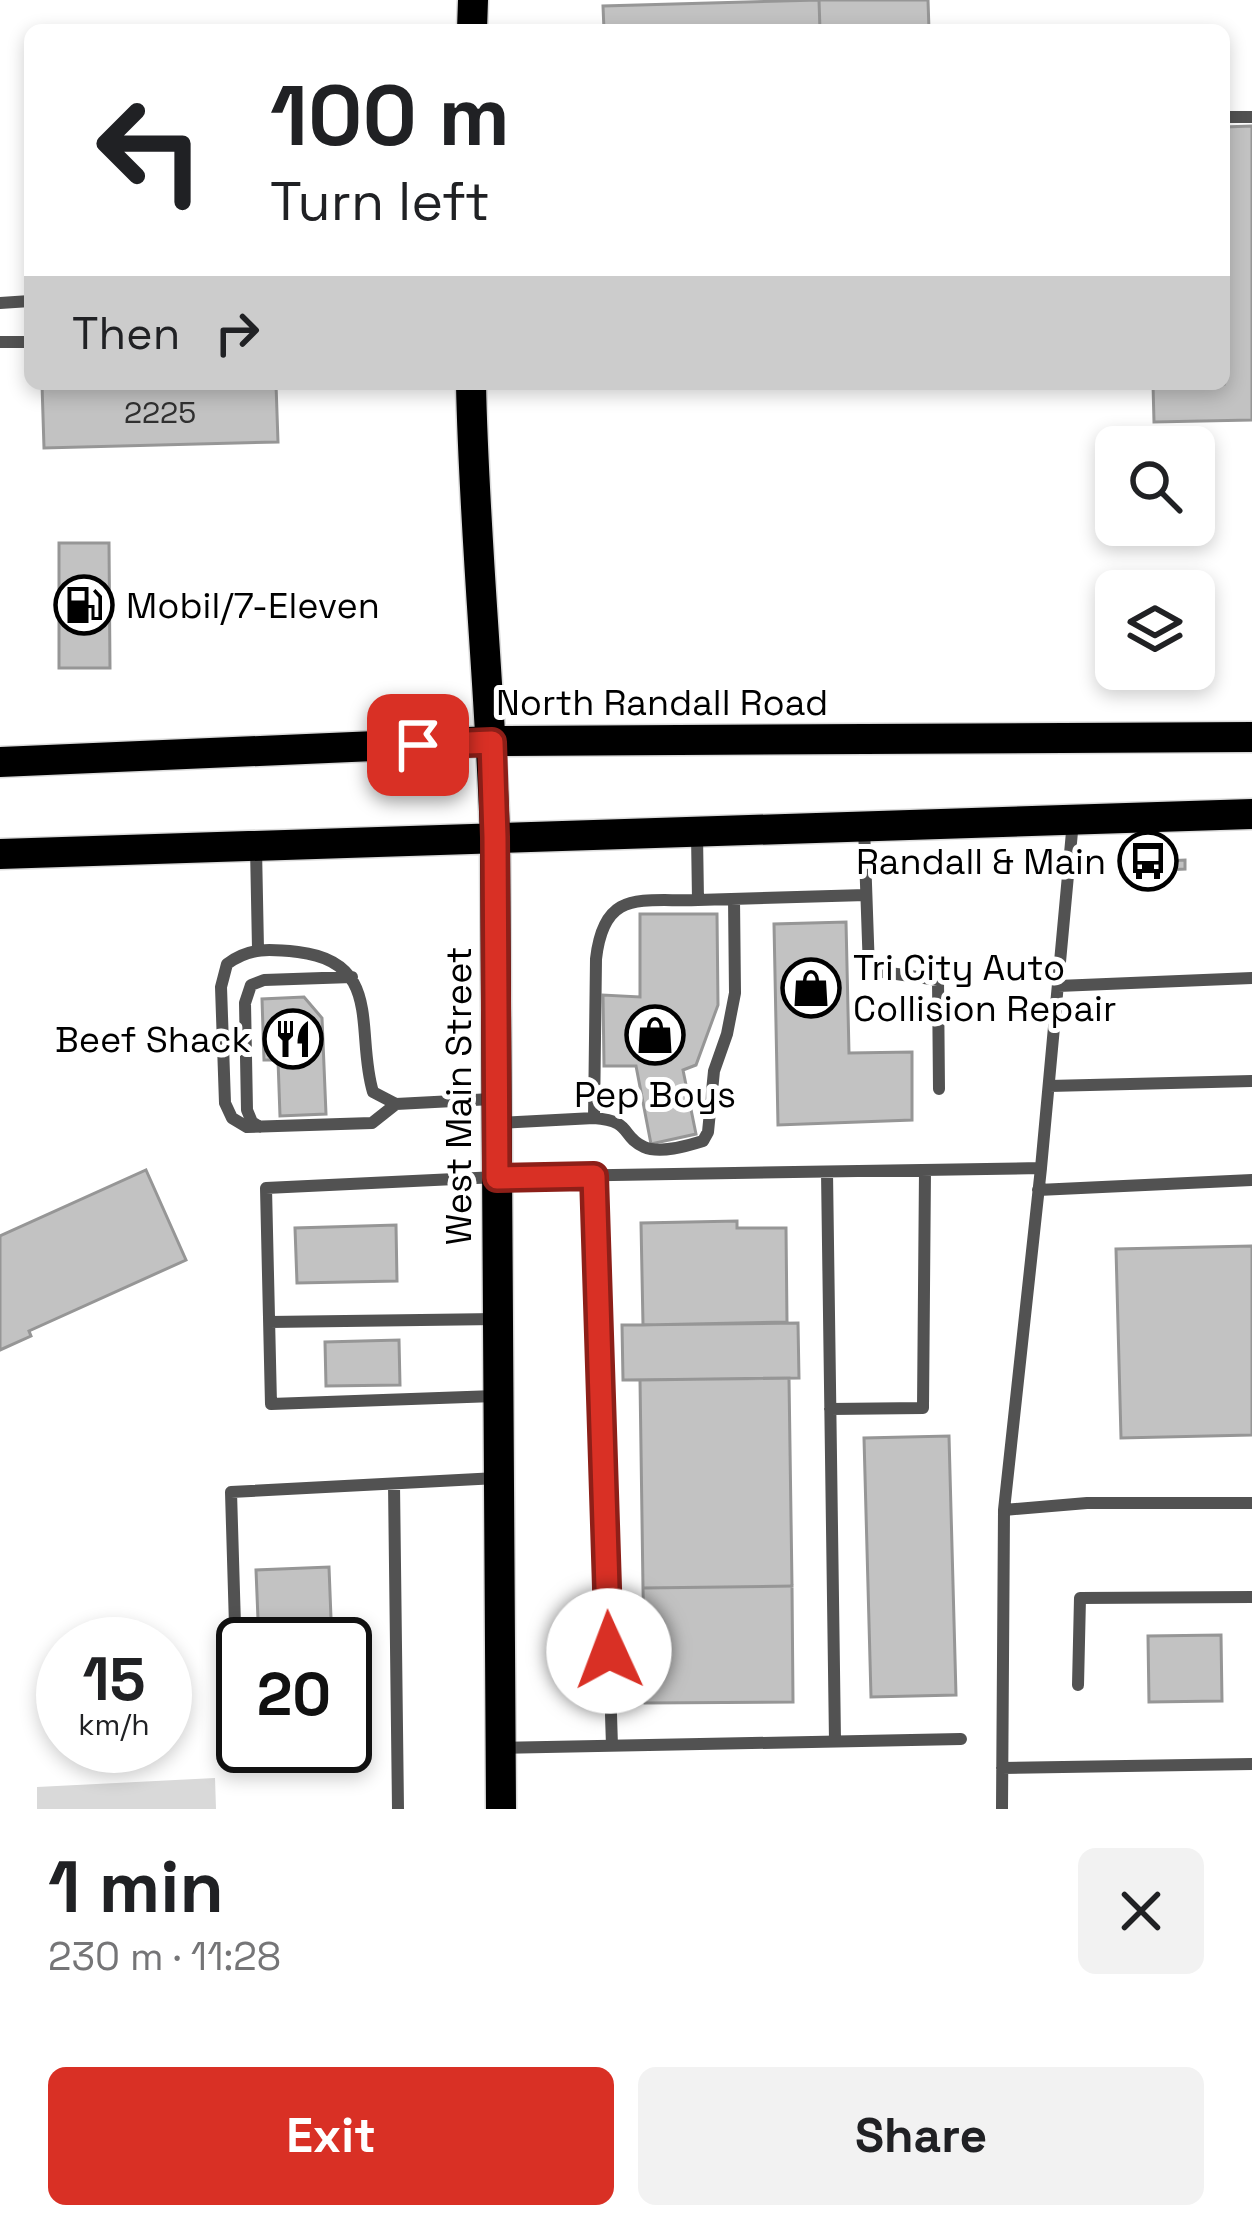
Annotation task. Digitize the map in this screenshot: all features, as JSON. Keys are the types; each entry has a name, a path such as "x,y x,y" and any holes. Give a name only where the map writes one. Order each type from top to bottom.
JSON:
{"main road":[{"name":"West Main Street","path":"471,390 495,837 501,1809"},
{"name":"North Randall Road","path":"0,762 492,742 1252,737"},
{"path":"0,854 1252,814"}],"lane":[{"path":"1001,1809 1004,1510 1073,820"},
{"path":"864,826 869,970 938,980 939,1088"},
{"path":"697,831 698,900"},
{"path":"256,845 258,949"},
{"path":"594,1118 596,959 598,935 611,911 627,903 866,896"},
{"path":"396,1104 372,1123 247,1127 232,1118 225,1102 221,987 227,964 258,949 318,954 339,964 352,977 362,999 366,1069 373,1092 396,1104 613,1120 638,1144 660,1149 703,1141 709,1132 714,1072 735,993 734,899"},
{"path":"260,1127 247,1110 245,1003 250,985 264,980 352,977"},
{"path":"1058,986 1252,978"},
{"path":"1048,1086 1252,1081"},
{"path":"498,1396 271,1404 266,1188 497,1178 1041,1168"},
{"path":"830,1409 922,1408 925,1170"},
{"path":"827,1172 835,1742"},
{"path":"594,1176 612,1746"},
{"path":"1038,1190 1252,1180"},
{"path":"269,1322 498,1319"},
{"path":"235,1617 231,1492 499,1478"},
{"path":"394,1484 398,1809"},
{"path":"1004,1510 1087,1503 1252,1503"},
{"path":"1078,1685 1080,1598 1252,1598"},
{"path":"500,1748 961,1739"},
{"path":"1002,1768 1252,1764"}],"shaded area":[{"path":"215,1778 216,1809 37,1809 37,1787"}],"building":[{"path":"819,0 820,24 604,24 603,6"},
{"path":"819,0 928,0 929,24 820,24"},
{"path":"1252,126 1252,420 1154,422 1153,390 1230,390 1230,127"},
{"path":"42,390 276,390 278,442 44,448"},
{"name":"Mobil/7-Eleven","path":"59,543 109,543 110,668 59,668"},
{"path":"1185,860 1185,869 1165,870 1165,861"},
{"name":"Pep Boys","path":"640,914 717,914 718,1005 696,1065 683,1070 696,1134 651,1144 636,1066 604,1066 603,995 640,997"},
{"name":"Tri City Auto Collision Repair","path":"846,922 849,1053 912,1052 912,1120 778,1125 774,924"},
{"name":"Beef Shack","path":"304,997 322,1018 326,1114 280,1116 278,1060 264,1060 262,999"},
{"path":"146,1170 186,1260 29,1331 31,1336 0,1350 0,1236"},
{"path":"737,1221 737,1228 786,1228 787,1322 643,1325 641,1223"},
{"path":"396,1225 397,1281 297,1283 295,1228"},
{"path":"1252,1246 1252,1435 1121,1438 1116,1249"},
{"path":"798,1323 799,1378 623,1380 622,1325"},
{"path":"399,1340 400,1385 326,1386 325,1342"},
{"path":"789,1378 792,1586 643,1588 640,1380"},
{"path":"949,1436 956,1695 871,1697 864,1438"},
{"path":"329,1567 331,1617 258,1617 256,1570"},
{"path":"792,1586 793,1702 645,1703 643,1588"},
{"path":"1221,1635 1222,1701 1149,1702 1148,1636"}],"place":[{"name":"Mobil/7-Eleven","path":"84,605"},
{"name":"Randall & Main","path":"1148,861"},
{"name":"Tri City Auto Collision Repair","path":"811,988"},
{"name":"Pep Boys","path":"655,1035"},
{"name":"Beef Shack","path":"293,1039"}],"route":[{"path":"418,745 492,742 497,1178 594,1176 609,1651"}]}
